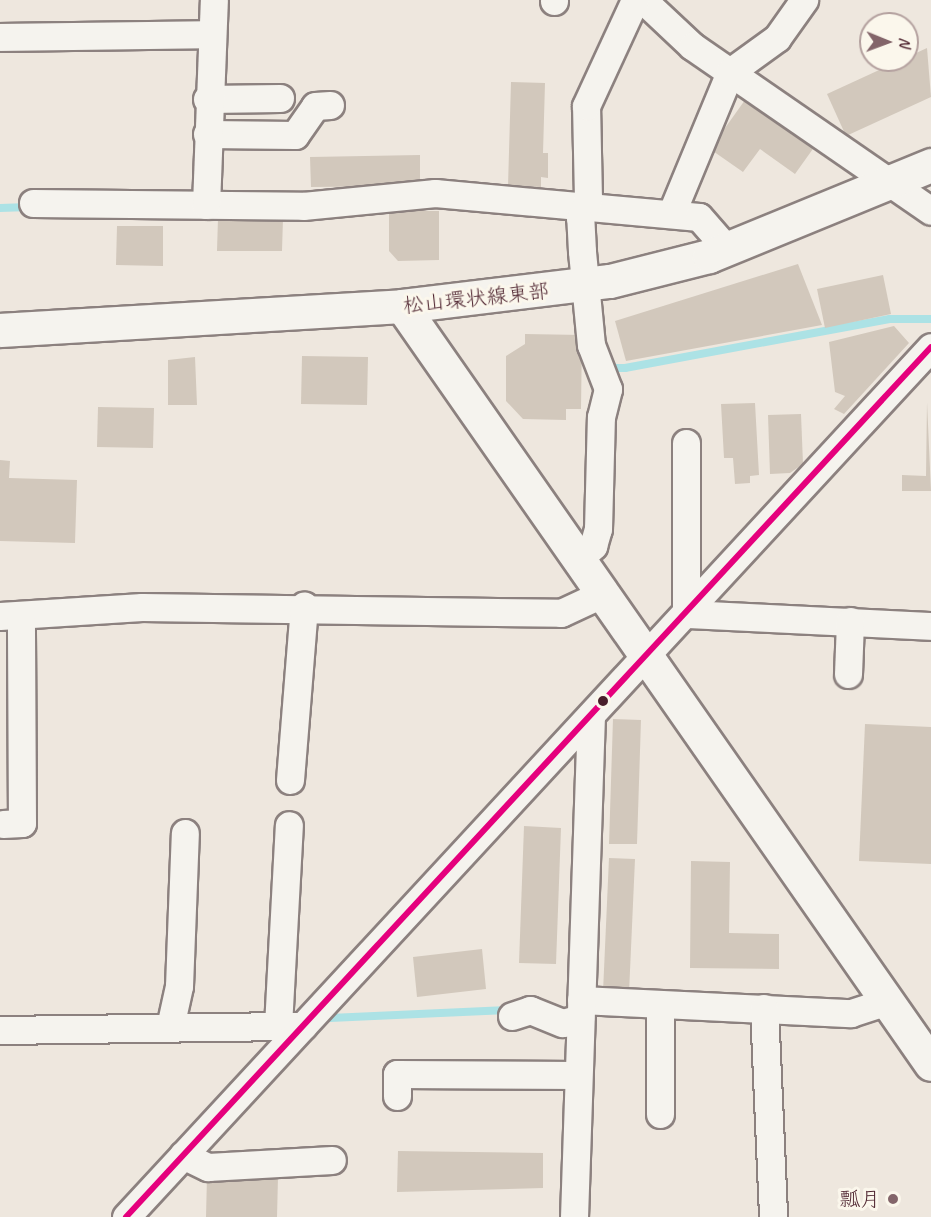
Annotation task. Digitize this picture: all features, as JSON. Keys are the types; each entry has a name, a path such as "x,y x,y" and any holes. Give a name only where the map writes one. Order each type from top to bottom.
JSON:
{"street":[{"path":"206,205 207,99 214,0"},
{"path":"578,560 593,546 598,529 601,417 608,388 591,345 589,285 580,218 585,207 586,106 635,0"},
{"path":"643,0 692,46 931,211"},
{"path":"672,212 730,72 777,38 804,0"},
{"path":"0,37 210,34"},
{"path":"207,99 280,98"},
{"path":"207,134 295,135 315,106 330,105"},
{"name":"松山環状線東部","path":"0,330 402,306 589,285 727,249 931,165"},
{"path":"33,202 303,206 435,193 585,207 672,212 699,217 727,249"},
{"path":"402,306 887,1001 925,1044"},
{"path":"126,1217 183,1155 291,1026 591,715 931,347"},
{"path":"686,443 686,614"},
{"path":"3,824 22,823 10,616 94,608 304,606 561,613 602,594"},
{"path":"290,780 304,606"},
{"path":"686,614 931,626"},
{"path":"848,674 850,621"},
{"path":"574,1217 591,715"},
{"path":"289,825 291,1026"},
{"path":"170,1027 178,986 176,846"},
{"path":"512,1016 530,1010 563,1023 581,1009 660,1004 851,1013 887,1001"},
{"path":"660,1004 660,1114"},
{"path":"765,1008 773,1217"},
{"path":"0,1030 291,1026"},
{"path":"397,1096 397,1074 578,1075"},
{"path":"183,1155 208,1167 332,1160"}],"building":[{"path":"927,48 931,97 846,136 827,94 875,72 919,72 919,52"},
{"path":"511,82 545,83 543,153 548,153 548,178 541,177 541,187 508,186"},
{"path":"750,93 820,139 795,174 760,149 743,172 710,149"},
{"path":"420,155 420,186 311,187 310,157"},
{"path":"389,211 439,211 439,260 398,261 389,251"},
{"path":"218,218 283,218 282,251 217,251"},
{"path":"117,226 163,226 163,266 116,265"},
{"path":"798,264 822,325 626,361 615,321"},
{"path":"883,275 891,314 825,328 817,289"},
{"path":"894,326 909,343 844,414 834,409 845,396 835,392 829,342"},
{"path":"525,334 582,335 581,409 566,409 566,420 523,419 506,401 506,356 525,344"},
{"path":"302,356 368,357 367,405 301,404"},
{"path":"195,357 197,405 168,405 168,360"},
{"path":"927,402 931,491 902,491 902,475 926,476"},
{"path":"755,403 759,475 750,476 750,483 735,484 733,458 724,458 721,404"},
{"path":"98,407 154,408 153,448 97,447"},
{"path":"801,414 803,464 790,473 770,474 768,415"},
{"path":"0,460 10,461 9,478 77,480 75,543 0,541"},
{"path":"613,719 641,720 637,844 609,844"},
{"path":"865,724 931,727 931,864 859,861"},
{"path":"524,826 561,828 556,964 519,963"},
{"path":"609,858 635,859 629,993 603,992"},
{"path":"691,861 730,862 729,933 779,934 779,969 690,968"},
{"path":"482,949 486,989 417,997 413,957"},
{"path":"398,1151 543,1153 543,1188 397,1192"},
{"path":"207,1176 278,1177 277,1217 206,1217"}],"waterway":[{"path":"0,208 29,207"},
{"path":"608,360 614,368 625,368 890,319 931,319"},
{"path":"330,1018 508,1010"}],"transit line":[{"path":"126,1217 931,347"}],"place":[{"name":"瓢月","path":"893,1199"}]}
